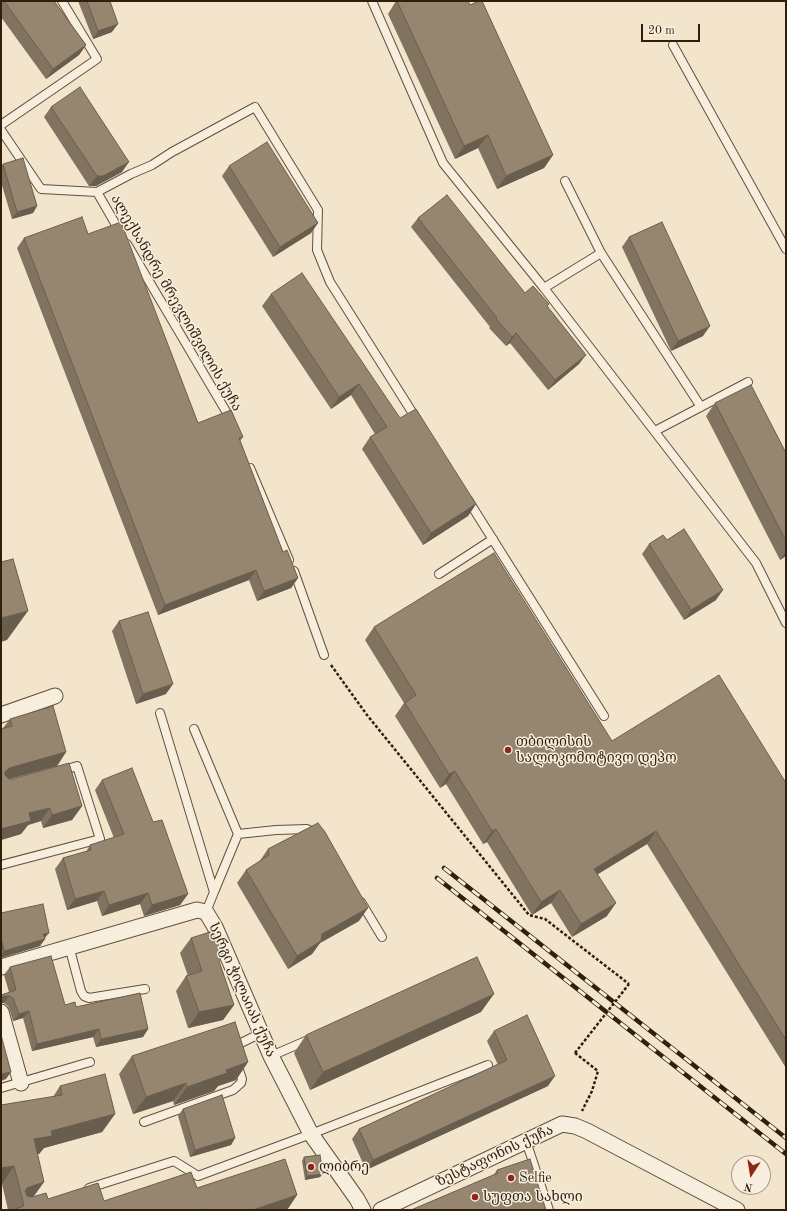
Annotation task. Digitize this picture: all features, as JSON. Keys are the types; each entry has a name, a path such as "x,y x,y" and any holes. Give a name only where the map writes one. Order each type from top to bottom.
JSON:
{"street":[{"path":"1,715 55,696"},
{"name":"სერგი ჭილაიას ქუჩა","path":"1,966 197,910 206,912 215,927 271,1056 311,1134 357,1198 363,1210"},
{"path":"1,1012 21,1083"},
{"name":"ზესტაფონის ქუჩა","path":"381,1210 562,1124 575,1126 696,1187 737,1210"}],"lane":[{"path":"1,125 97,59 62,1"},
{"path":"372,1 443,163 544,288 756,563 786,623"},
{"path":"673,45 786,249"},
{"path":"97,192 152,165 172,152 255,107 318,210 316,250 330,282 422,427"},
{"name":"ალექსანდრე მრევლიშვილის ქუჩა","path":"1,130 41,189 97,192 233,427"},
{"path":"565,181 601,253 701,407"},
{"path":"544,288 601,253"},
{"path":"655,431 748,382"},
{"path":"248,463 294,571 324,655"},
{"path":"463,493 604,716"},
{"path":"439,574 493,539"},
{"path":"160,713 214,892"},
{"path":"194,728 238,834 206,912"},
{"path":"1,865 100,839 77,766 54,772"},
{"path":"238,834 276,830 307,830 313,832 321,843"},
{"path":"358,898 382,937"},
{"path":"69,946 81,991 84,996 90,998 144,989"},
{"path":"144,1122 238,1087 242,1079 235,1058 235,1049 239,1044 261,1033"},
{"path":"271,1056 315,1037"},
{"path":"1,1088 90,1062"},
{"path":"78,1191 174,1161 198,1176 488,1065"},
{"path":"526,1140 549,1210"}],"path":[{"path":"324,655 367,716 529,915 545,919 629,984 575,1053 598,1071 592,1091 575,1126"}],"building":[{"path":"4,1 54,1 86,45 53,69"},
{"path":"87,1 110,1 118,24 98,31"},
{"path":"397,1 468,1 470,5 482,1 553,155 506,176 488,135 464,146"},
{"path":"80,87 129,162 103,176 97,176 51,107"},
{"path":"267,142 318,223 280,247 229,166"},
{"path":"23,158 37,206 17,212 3,164"},
{"path":"447,195 525,293 533,286 549,304 547,306 586,355 555,380 516,333 512,337 496,319 497,318 418,218"},
{"path":"82,217 88,234 121,222 198,423 231,410 243,437 239,438 283,552 287,550 298,578 264,591 256,570 165,605 24,238"},
{"path":"662,222 710,326 678,341 629,237"},
{"path":"302,273 400,418 416,409 476,504 431,533 370,437 387,427 359,384 339,397 271,294"},
{"path":"751,385 786,453 786,541 715,403"},
{"path":"684,529 723,590 691,610 649,544 663,535 667,540"},
{"path":"494,553 612,741 719,675 786,783 786,1040 656,831 594,869 616,903 581,924 560,890 541,902 496,829 492,831 455,771 449,774 405,703 416,695 374,627"},
{"path":"13,559 28,611 1,618 1,562"},
{"path":"148,612 173,684 143,694 119,621"},
{"path":"53,706 66,752 9,768 5,772 5,775 9,779 12,779 69,763 82,806 52,815 50,808 29,813 31,821 1,829 1,729 12,726 10,719"},
{"path":"132,768 153,822 162,820 188,894 152,905 148,893 109,905 104,891 75,899 63,858 91,850 90,845 124,834 102,780"},
{"path":"318,823 325,832 368,908 322,934 321,941 297,956 246,870 269,855 268,849"},
{"path":"43,904 49,933 43,934 45,939 4,951 2,942 1,943 1,913"},
{"path":"210,932 215,935 223,953 219,961 234,1005 199,1012 186,976 202,971 191,938"},
{"path":"51,956 65,1005 75,1002 76,1007 140,993 148,1029 101,1039 99,1029 37,1044 29,1011 19,1014 13,998 9,996 1,997 1,995 16,990 10,967"},
{"path":"477,957 494,994 323,1072 306,1035"},
{"path":"527,1015 555,1076 373,1160 359,1129 507,1060 494,1031"},
{"path":"235,1022 248,1062 226,1070 227,1073 187,1087 186,1083 146,1097 132,1056"},
{"path":"1,1035 11,1072 1,1074"},
{"path":"105,1074 115,1114 51,1131 52,1136 34,1139 44,1182 27,1188 25,1191 27,1196 32,1197 46,1193 48,1199 98,1183 104,1201 191,1172 197,1188 285,1159 297,1195 253,1210 12,1210 24,1206 14,1166 1,1168 1,1105 62,1095 60,1086"},
{"path":"222,1095 235,1138 195,1150 183,1109"},
{"path":"320,1155 323,1174 307,1176 304,1157"},
{"path":"530,1159 546,1210 411,1210 498,1173 497,1170"}],"railway":[{"path":"444,868 786,1138"},
{"path":"437,878 786,1154"}],"place":[{"name":"თბილისის სალოკომოტივო დეპო","path":"508,750"},
{"name":"ლიბრე","path":"311,1167"},
{"name":"Selfie","path":"511,1178"},
{"name":"სუფთა სახლი","path":"475,1197"}]}
